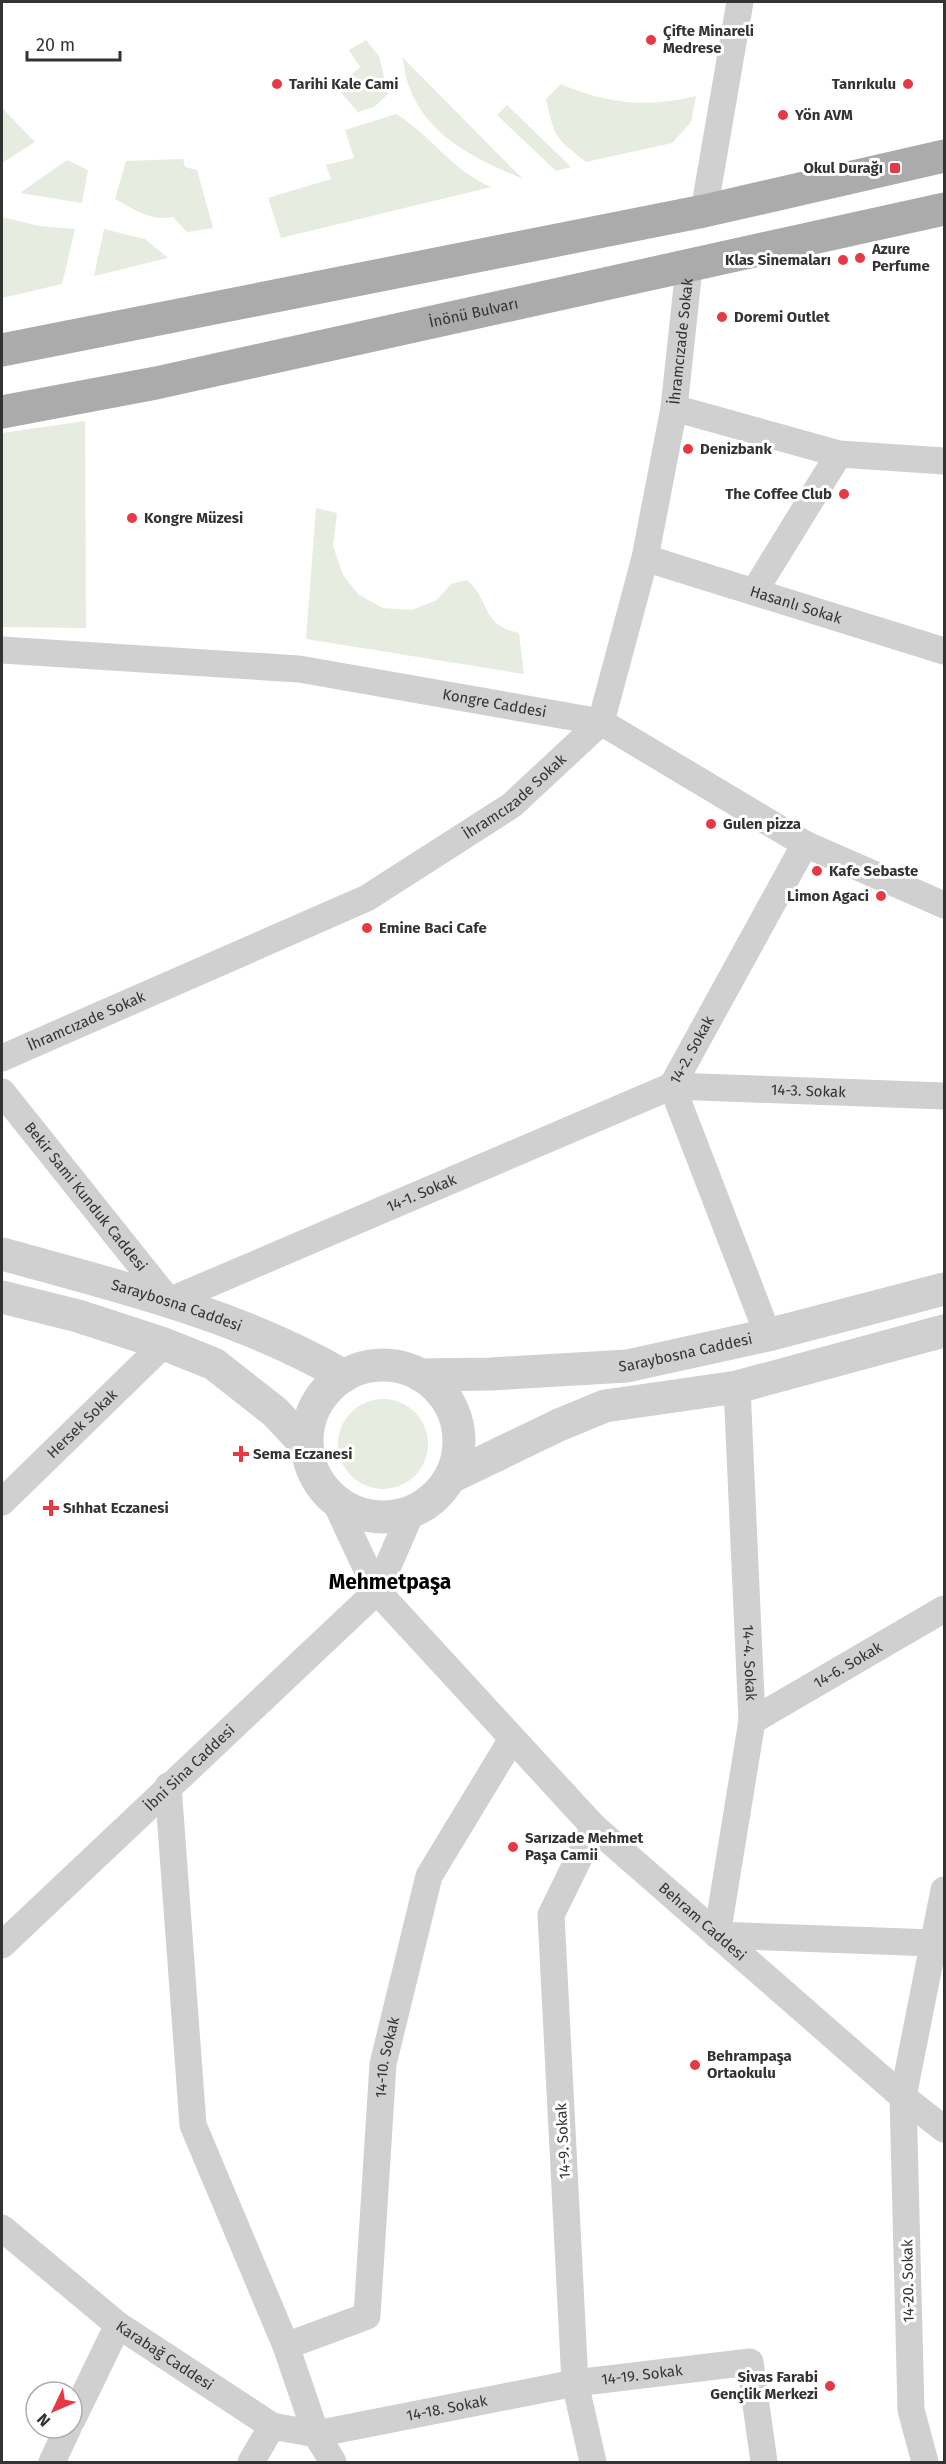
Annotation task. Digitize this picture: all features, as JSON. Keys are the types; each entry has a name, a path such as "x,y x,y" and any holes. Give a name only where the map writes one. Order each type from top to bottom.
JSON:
{"main road":[{"path":"2,350 704,211 945,156"},
{"name":"İnönü Bulvarı","path":"2,412 156,383 689,268 945,209"}],"street":[{"path":"704,211 740,2"},
{"name":"İhramcızade Sokak","path":"2,1058 368,898 512,805 601,722 645,558 674,408 689,268"},
{"path":"674,408 839,454 945,461"},
{"path":"754,592 839,454"},
{"name":"Hasanlı Sokak","path":"645,558 945,651"},
{"name":"Kongre Caddesi","path":"2,650 299,669 601,722 805,844 945,905"},
{"name":"14-2. Sokak","path":"768,1335 672,1086 805,844"},
{"name":"14-3. Sokak","path":"672,1086 945,1096"},
{"name":"14-1. Sokak","path":"169,1301 672,1086"},
{"name":"Bekir Sami Kunduk Caddesi","path":"2,1092 169,1301"},
{"name":"Saraybosna Caddesi","path":"2,1254 169,1301 314,1359 344,1376"},
{"name":"Saraybosna Caddesi","path":"420,1375 513,1373 627,1366 768,1335 945,1289"},
{"path":"2,1297 78,1316 164,1344 214,1364 275,1412 307,1446"},
{"path":"451,1477 559,1425 605,1406 737,1387 945,1331"},
{"name":"Hersek Sokak","path":"2,1502 164,1344"},
{"path":"387,1365 420,1375 444,1395 456,1420 460,1448 451,1477 436,1497 411,1513 392,1517 375,1517 353,1512 334,1499 316,1476 307,1446 309,1425 316,1406 328,1389 344,1376 368,1366 387,1365"},
{"name":"14-4. Sokak","path":"717,1935 752,1721 737,1387"},
{"name":"Behram Caddesi","path":"334,1499 377,1591 594,1827 903,2097 945,2129"},
{"path":"377,1591 411,1513"},
{"name":"İbni Sina Caddesi","path":"2,1945 377,1591"},
{"name":"14-6. Sokak","path":"752,1721 945,1609"},
{"name":"14-10. Sokak","path":"286,2346 367,2316 383,2064 429,1876 512,1740"},
{"path":"168,1786 193,2125 286,2346 316,2434 333,2463"},
{"name":"14-9. Sokak","path":"593,2463 575,2383 551,1915 594,1827"},
{"name":"14-20. Sokak","path":"925,2463 911,2410 903,2097 945,1890"},
{"path":"717,1935 934,1943"},
{"name":"Karabağ Caddesi","path":"2,2228 118,2325 272,2426 316,2434"},
{"path":"84,2395 118,2325"},
{"name":"14-19. Sokak","path":"575,2383 750,2362 764,2463"},
{"name":"14-18. Sokak","path":"316,2434 575,2383"},
{"path":"251,2463 272,2426"},
{"path":"52,2463 63,2440"}],"shaded area":[{"path":"366,40 379,56 388,94 374,107 358,112 337,88 360,67 349,50"},
{"path":"402,57 523,179 472,155 442,134 429,121 418,106 410,89"},
{"path":"561,84 594,96 627,102 661,102 696,96 691,122 672,143 586,162 562,142 554,130 546,99"},
{"path":"507,105 571,167 556,171 497,115"},
{"path":"2,108 35,142 2,163"},
{"path":"396,114 465,172 491,187 281,238 268,198 331,179 326,165 354,158 345,130"},
{"path":"183,159 185,167 197,170 213,228 187,232 173,217 150,216 115,199 126,161"},
{"path":"67,160 88,170 82,203 20,193"},
{"path":"2,217 39,226 75,229 62,284 2,298"},
{"path":"104,229 145,239 168,258 94,276"},
{"path":"85,421 86,628 2,627 2,433"},
{"path":"316,508 337,513 333,546 343,575 359,595 383,608 412,610 437,600 451,584 467,580 475,588 492,618 506,629 519,633 524,674 306,639"},
{"path":"383,1399 400,1403 415,1412 424,1427 428,1444 424,1461 415,1476 400,1485 383,1489 366,1485 351,1476 342,1461 338,1444 342,1427 351,1412 366,1403"}],"place":[{"name":"Çifte Minareli Medrese","path":"651,40"},
{"name":"Tarihi Kale Cami","path":"277,84"},
{"name":"Tanrıkulu","path":"908,84"},
{"name":"Yön AVM","path":"783,115"},
{"name":"Okul Durağı","path":"895,168"},
{"name":"Azure Perfume","path":"860,258"},
{"name":"Klas Sinemaları","path":"843,260"},
{"name":"Doremi Outlet","path":"722,317"},
{"name":"Denizbank","path":"688,449"},
{"name":"The Coffee Club","path":"844,494"},
{"name":"Kongre Müzesi","path":"132,518"},
{"name":"Gulen pizza","path":"711,824"},
{"name":"Kafe Sebaste","path":"817,871"},
{"name":"Limon Agaci","path":"881,896"},
{"name":"Emine Baci Cafe","path":"367,928"},
{"name":"Sema Eczanesi","path":"241,1454"},
{"name":"Sıhhat Eczanesi","path":"51,1508"},
{"name":"Sarızade Mehmet Paşa Camii","path":"513,1847"},
{"name":"Behrampaşa Ortaokulu","path":"695,2065"},
{"name":"Sivas Farabi Gençlik Merkezi","path":"830,2386"}],"district":[{"name":"Mehmetpaşa","path":"390,1582"}]}
